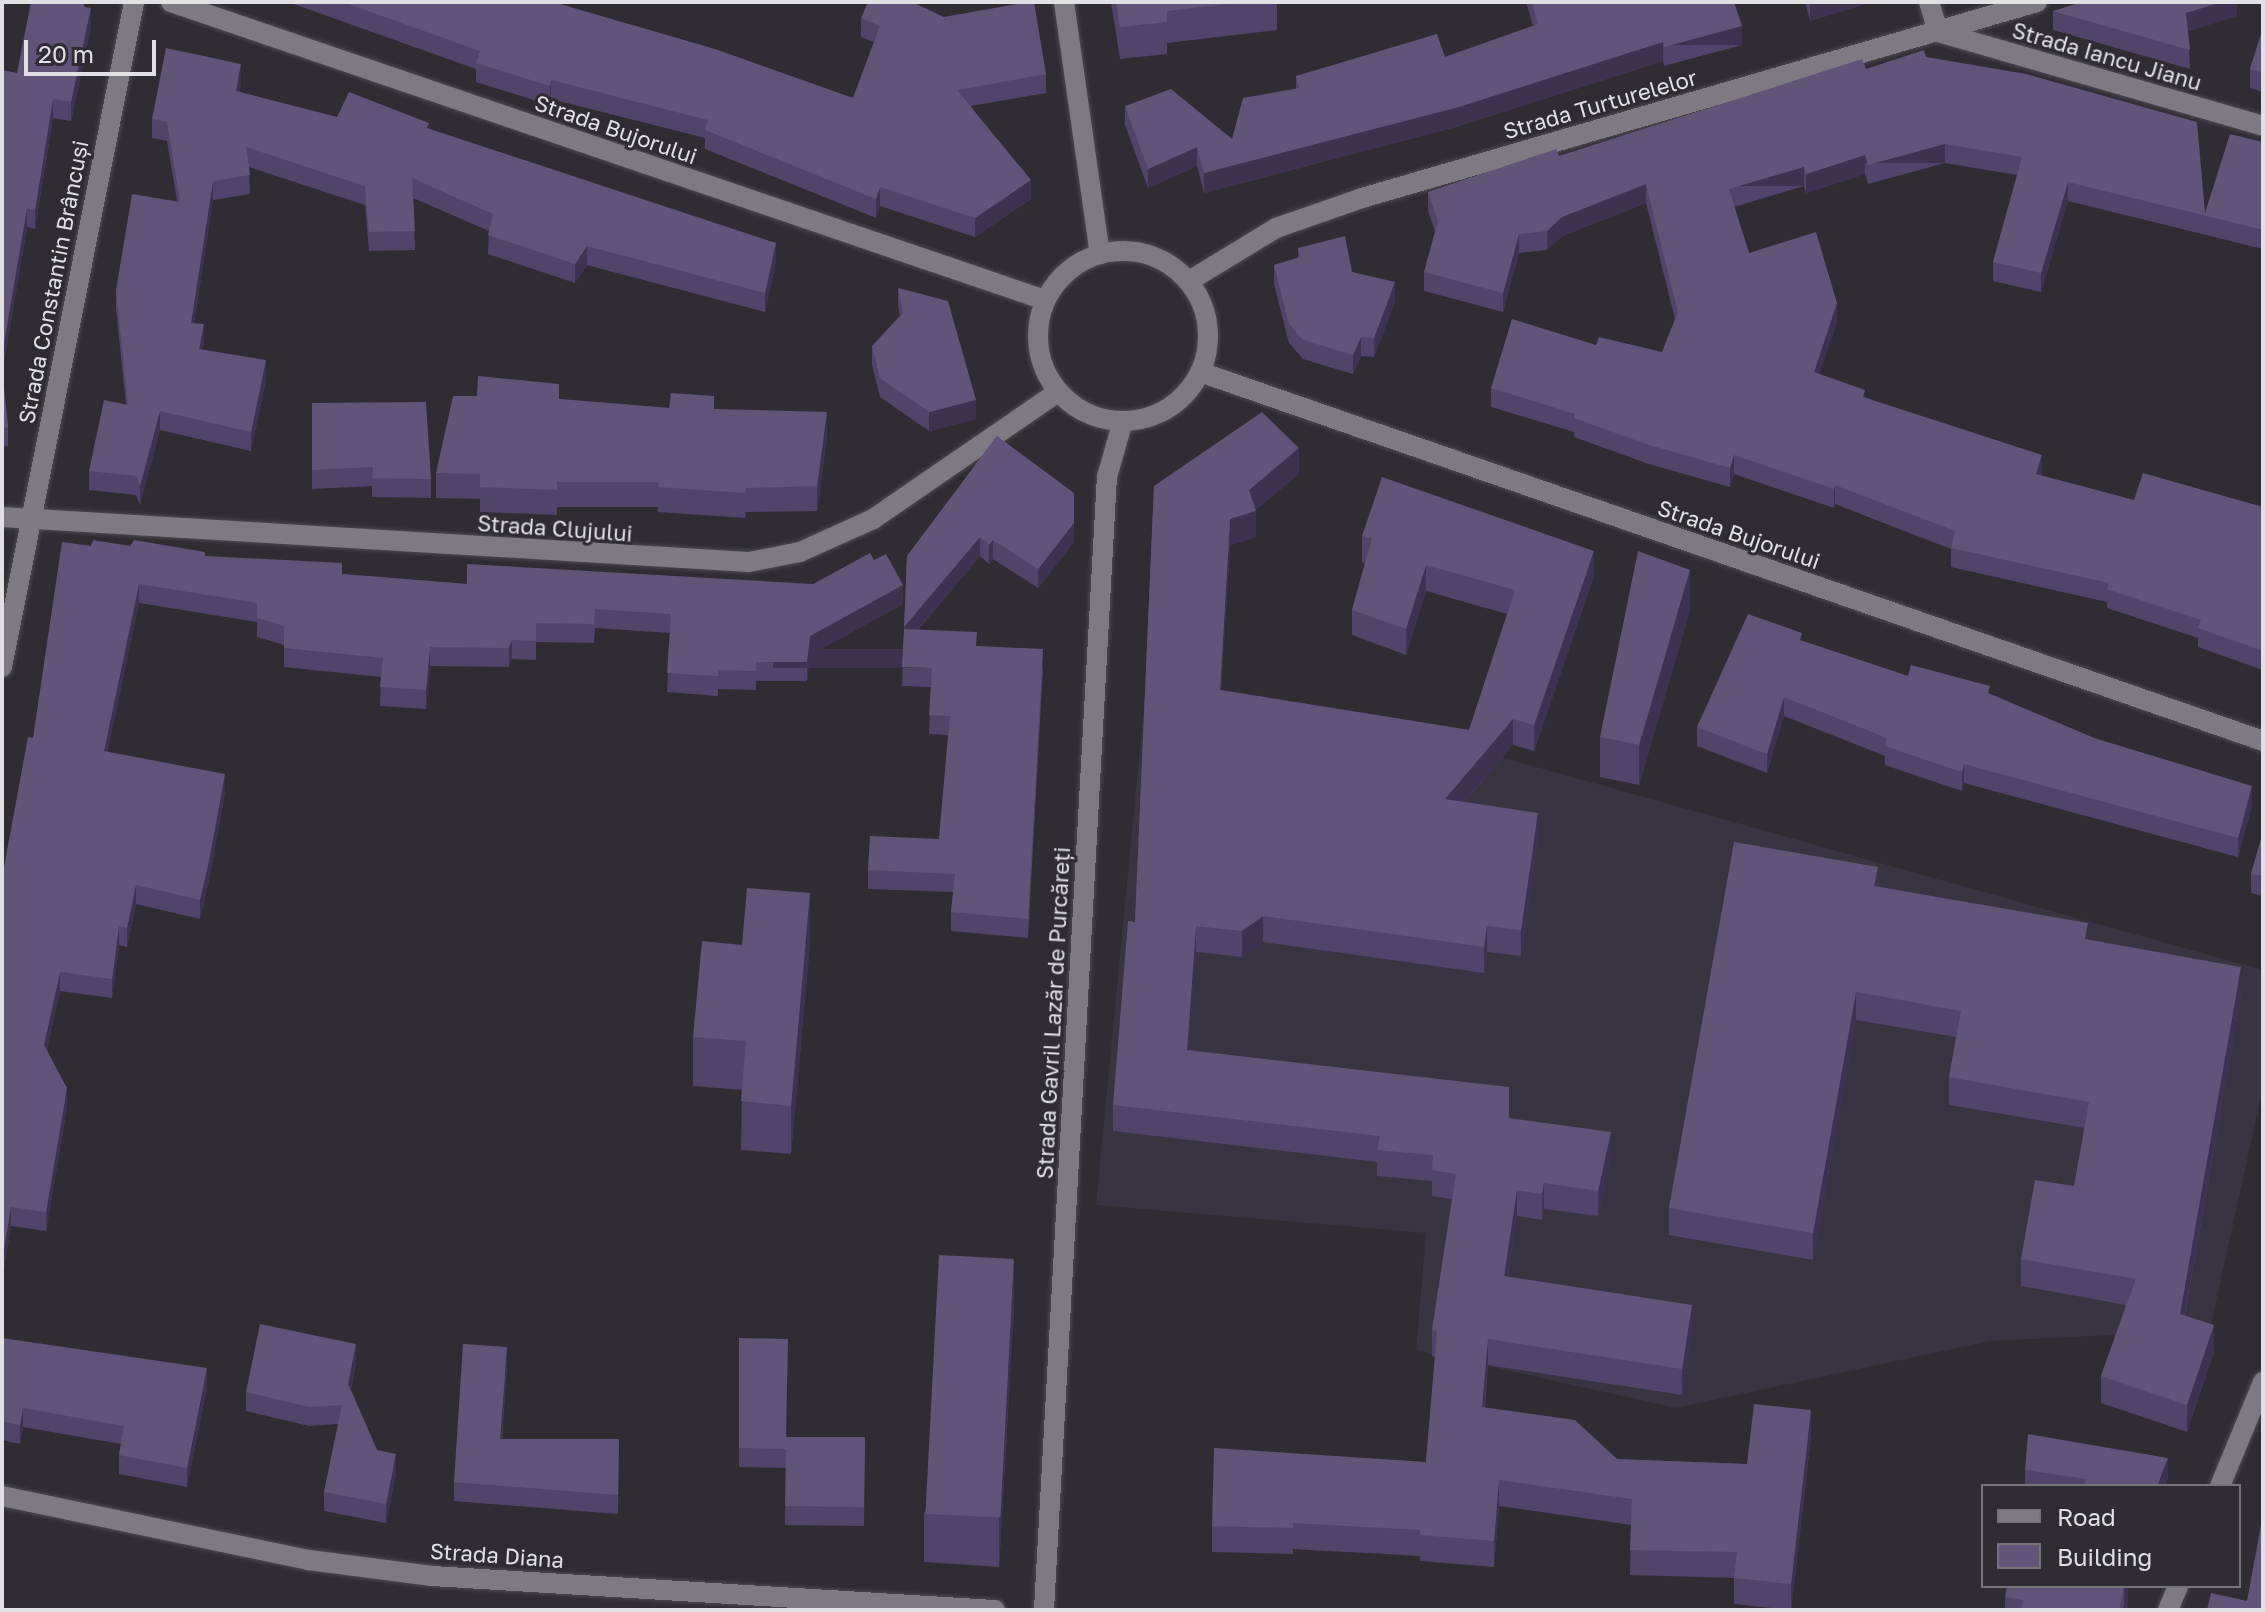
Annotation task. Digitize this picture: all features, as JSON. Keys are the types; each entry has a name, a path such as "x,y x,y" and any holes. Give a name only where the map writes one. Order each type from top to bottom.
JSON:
{"street":[{"name":"Strada Constantin Brâncuși","path":"2,667 134,2"},
{"name":"Strada Bujorului","path":"171,2 1045,300"},
{"path":"1064,2 1100,254"},
{"path":"1929,2 1938,32"},
{"name":"Strada Turturelelor","path":"1189,281 1276,228 1362,198 2037,2"},
{"name":"Strada Iancu Jianu","path":"1938,32 2263,126"},
{"path":"1125,250 1149,255 1189,281 1208,325 1200,372 1168,407 1123,421 1077,407 1058,392 1038,348 1045,300 1078,263 1100,254 1125,250"},
{"name":"Strada Bujorului","path":"1200,372 2263,741"},
{"name":"Strada Clujului","path":"2,517 31,515 749,562 800,552 873,519 1058,392"},
{"name":"Strada Gavril Lazăr de Purcăreți","path":"1044,1610 1107,477 1123,421"},
{"path":"2221,1484 2263,1382"},
{"name":"Strada Diana","path":"2,1496 309,1560 432,1576 995,1610"},
{"path":"2168,1610 2177,1588"}],"shaded area":[{"path":"1145,696 1368,720 2263,970 2263,1087 2210,1330 1990,1341 1676,1408 1416,1350 1426,1233 1096,1205"}],"building":[{"path":"31,2 83,2 85,7 91,8 71,102 53,99 35,210 27,208 2,343 2,70 17,73"},
{"path":"343,2 553,2 715,49 853,98 880,26 861,18 868,2 912,2 944,17 1034,2 1046,74 957,90 1031,180 975,218 880,187 876,199 705,130 708,120 551,80 550,86 476,63 480,51"},
{"path":"1116,2 1244,2 1167,11 1167,22 1120,27"},
{"path":"1532,2 1734,2 1742,26 1664,47 1663,42 1459,107 1204,173 1197,147 1148,169 1125,106 1171,89 1232,139 1243,98 1299,88 1296,76 1437,34 1445,57 1538,24"},
{"path":"2082,2 2221,2 2186,13 2190,50 2053,11"},
{"path":"2263,28 2263,73 2250,69"},
{"path":"166,48 241,64 236,91 337,117 349,92 429,123 427,128 776,243 765,293 587,246 575,264 488,235 493,214 412,178 415,231 369,232 365,186 246,147 250,175 213,181 191,323 204,324 199,349 266,360 251,432 160,411 140,486 136,476 89,471 104,400 128,405 116,290 132,194 180,202 167,122 152,119"},
{"path":"1924,50 1926,57 2026,74 2197,122 2205,213 2230,134 2263,142 2263,230 2068,182 2041,273 1993,262 2022,157 1945,144 1868,165 1865,155 1806,174 1804,167 1729,189 1749,253 1816,232 1837,303 1814,372 1865,390 1863,397 2042,455 2036,474 2134,500 2143,473 2263,507 2263,651 2198,628 2201,620 2107,589 2109,583 1951,548 1955,531 1835,485 1834,489 1734,455 1730,468 1649,445 1574,418 1575,414 1491,388 1512,319 1596,345 1599,337 1662,352 1678,312 1646,184 1562,217 1547,231 1519,234 1503,293 1424,272 1438,221 1428,192 1556,149 1559,156 1862,59 1866,69"},
{"path":"1345,236 1352,272 1395,282 1374,338 1361,337 1353,355 1303,340 1289,324 1274,265 1300,257 1298,248"},
{"path":"898,288 948,301 976,400 929,412 880,378 872,346 903,313"},
{"path":"2,370 8,427 2,428"},
{"path":"478,376 559,384 559,399 669,408 671,393 714,396 714,409 827,412 817,486 746,488 745,493 658,487 659,482 557,482 557,490 480,487 480,474 436,473 453,396 477,396"},
{"path":"426,402 431,479 372,478 373,467 312,470 312,403"},
{"path":"1262,412 1299,448 1249,490 1256,511 1230,519 1220,690 1469,730 1515,590 1426,565 1406,629 1352,610 1372,538 1362,536 1382,477 1594,551 1534,725 1513,719 1445,799 1538,813 1521,930 1487,926 1484,947 1263,916 1242,931 1196,926 1187,1050 1509,1087 1509,1118 1611,1132 1598,1191 1544,1183 1542,1194 1517,1190 1504,1276 1692,1305 1682,1369 1488,1339 1482,1407 1575,1420 1617,1459 1747,1464 1754,1404 1811,1410 1791,1584 1734,1578 1737,1552 1630,1550 1632,1499 1499,1480 1494,1541 1420,1535 1420,1530 1293,1523 1293,1528 1212,1526 1214,1448 1426,1462 1437,1331 1432,1330 1456,1174 1432,1170 1433,1155 1377,1150 1380,1136 1113,1105 1128,921 1135,922 1154,486"},
{"path":"997,436 1074,493 1074,523 1038,569 993,540 989,545 980,537 904,627 907,556"},
{"path":"93,540 130,546 134,540 205,552 205,556 342,563 342,574 467,584 467,564 813,584 870,553 874,560 886,554 903,585 810,636 807,662 756,662 756,671 718,670 718,676 667,673 671,614 595,609 594,624 536,623 536,641 512,640 509,648 430,647 426,690 380,687 383,658 284,648 284,626 257,618 257,603 139,584 104,751 225,774 209,861 200,900 136,885 127,928 119,926 112,979 60,972 44,1045 67,1088 46,1212 11,1207 2,1260 2,878 28,737 33,738 62,542 91,546"},
{"path":"1638,551 1690,570 1639,745 1600,737"},
{"path":"1748,614 1802,633 1800,640 1908,676 1911,665 1990,686 1988,693 2094,738 2252,786 2238,838 1964,764 1962,772 1885,746 1887,738 1784,697 1767,754 1697,727"},
{"path":"904,629 977,632 976,646 1043,649 1028,919 951,912 955,874 868,870 870,836 939,839 950,716 929,715 932,668 902,667"},
{"path":"2263,832 2263,876 2251,874"},
{"path":"1734,842 1878,867 1874,886 2088,923 2085,939 2241,967 2180,1314 2214,1325 2187,1405 2101,1376 2136,1279 2021,1259 2035,1180 2074,1186 2089,1102 1949,1077 1961,1011 1856,992 1813,1233 1669,1208"},
{"path":"747,888 810,893 791,1106 741,1101 746,1041 693,1037 702,941 742,945"},
{"path":"939,1255 1014,1259 1000,1518 925,1514"},
{"path":"260,1324 356,1344 348,1384 377,1450 396,1454 386,1504 324,1492 342,1405 309,1407 246,1392"},
{"path":"2,1338 207,1368 187,1468 119,1455 124,1426 23,1408 20,1425 2,1421"},
{"path":"739,1338 788,1339 786,1437 865,1437 864,1507 785,1506 786,1449 739,1448"},
{"path":"463,1344 507,1347 500,1439 619,1439 618,1495 454,1482"},
{"path":"2028,1434 2168,1458 2158,1484 2085,1484 2086,1479 2025,1470"},
{"path":"2263,1514 2263,1610 2207,1610 2211,1593 2247,1601"},
{"path":"2007,1588 2124,1588 2119,1610 2021,1610 2023,1600 2005,1597"}]}
